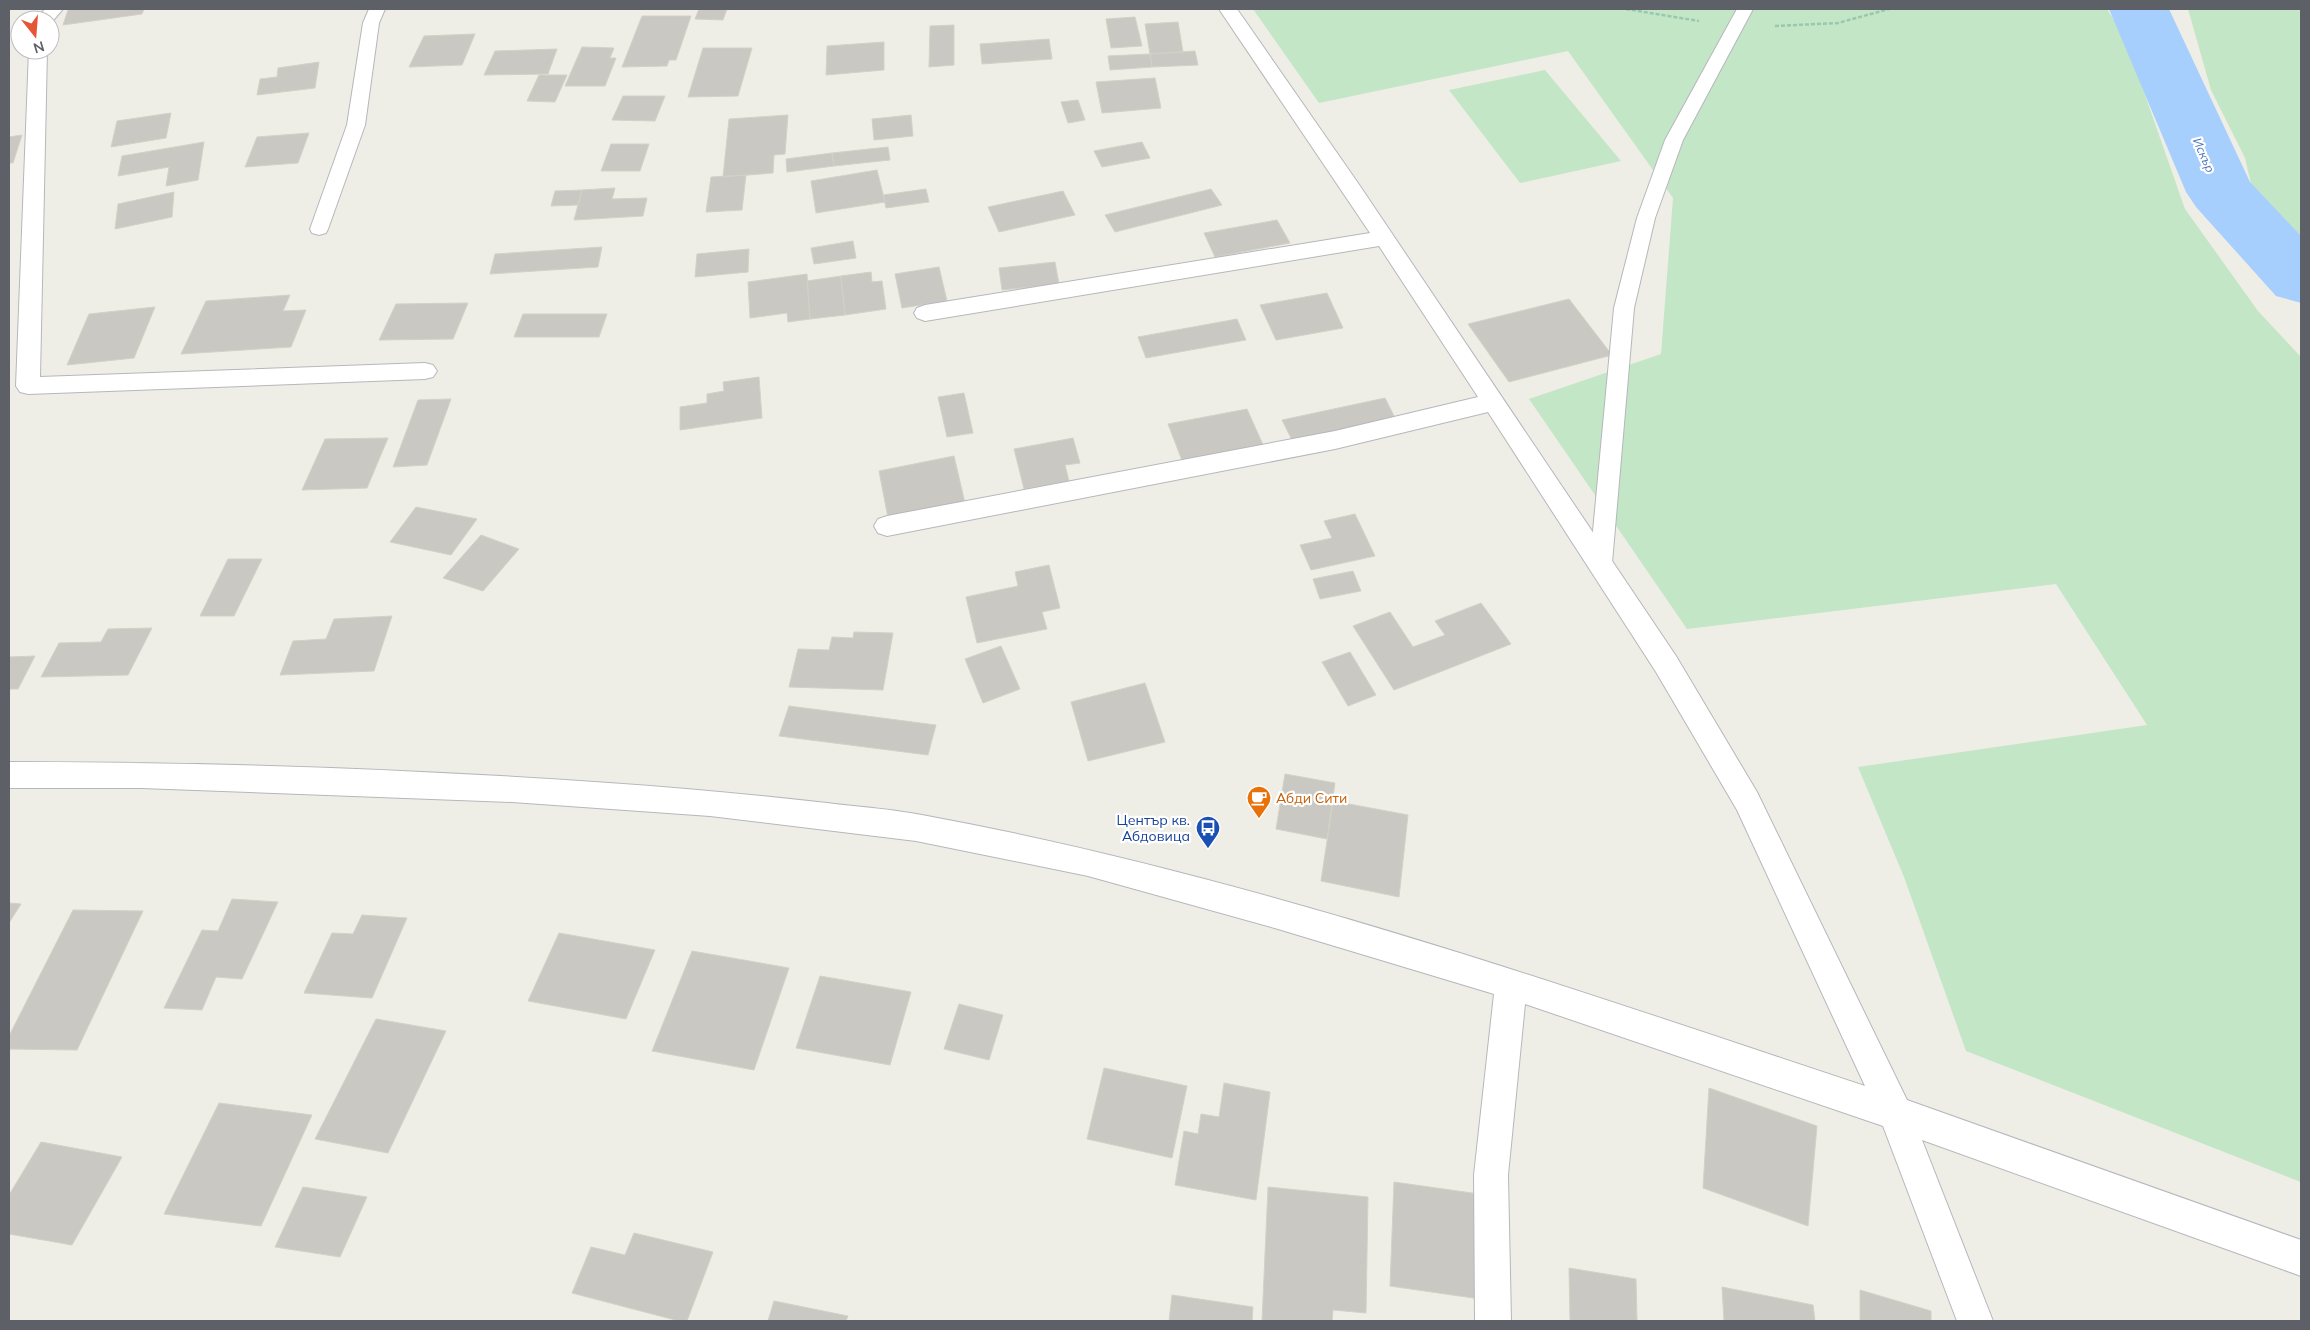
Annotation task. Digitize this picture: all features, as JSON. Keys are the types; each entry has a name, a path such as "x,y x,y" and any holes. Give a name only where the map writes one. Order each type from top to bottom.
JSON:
{"street":[{"path":"1228,9 1255,46 1601,563 1666,664 1747,801 1895,1113 1974,1321"},
{"path":"38,60 28,386 424,371"},
{"path":"925,313 1384,238"},
{"path":"887,526 1335,440 1492,402"},
{"path":"9,775 141,775 512,789 710,803 916,827 1088,862 1278,914 1511,984 1895,1113 2301,1258"},
{"path":"1493,1321 1492,1175 1511,984"}],"lane":[{"path":"319,228 356,125 371,23 377,9"},
{"path":"1601,563 1624,308 1646,218 1674,140 1745,9"}],"green space":[{"path":"1253,9 2107,9 2125,38 2185,209 2258,311 2301,357 2301,1182 1966,1051 1904,877 1858,767 2147,725 2056,584 1687,629 1529,399 1661,354 1673,198 1568,51 1319,103"},
{"path":"2188,9 2301,9 2301,247 2254,197 2245,158 2211,90"},
{"path":"1545,70 1621,161 1520,183 1449,90"}],"building":[{"path":"144,9 142,14 63,25 68,10"},
{"path":"699,9 727,9 723,20 695,19"},
{"path":"642,16 691,16 676,60 669,60 667,66 622,67"},
{"path":"1135,17 1142,46 1111,48 1106,19"},
{"path":"1178,22 1183,52 1150,54 1145,24"},
{"path":"954,25 954,65 929,67 930,26"},
{"path":"475,34 462,65 409,67 424,36"},
{"path":"1049,39 1052,59 982,64 980,44"},
{"path":"884,42 884,70 826,75 827,46"},
{"path":"582,47 614,48 610,58 616,58 605,86 565,86"},
{"path":"703,48 752,48 738,96 688,97"},
{"path":"557,49 548,74 484,75 495,51"},
{"path":"1195,51 1198,65 1152,67 1150,54"},
{"path":"1150,54 1152,67 1110,70 1108,56"},
{"path":"319,62 315,88 257,95 260,79 277,77 278,68"},
{"path":"539,75 567,75 555,102 527,101"},
{"path":"1155,78 1161,108 1102,113 1096,82"},
{"path":"623,96 665,96 655,121 612,120"},
{"path":"1078,100 1085,120 1068,123 1061,102"},
{"path":"171,113 166,138 111,147 117,121"},
{"path":"788,115 785,154 774,155 773,173 723,177 729,119"},
{"path":"911,115 913,136 874,140 872,119"},
{"path":"309,133 298,163 245,167 257,137"},
{"path":"22,135 13,163 9,163 9,137"},
{"path":"204,142 198,180 166,186 169,167 118,176 122,156"},
{"path":"1142,142 1150,158 1102,167 1094,151"},
{"path":"611,144 649,144 640,171 601,171"},
{"path":"888,147 890,160 834,166 832,153"},
{"path":"832,153 834,166 787,172 786,159"},
{"path":"877,170 885,202 816,213 811,181"},
{"path":"746,175 742,210 706,212 711,177"},
{"path":"615,188 612,199 647,198 643,216 574,220 582,190"},
{"path":"926,189 929,202 886,208 883,195"},
{"path":"1211,189 1222,205 1115,232 1105,215"},
{"path":"582,190 578,205 551,206 555,191"},
{"path":"1063,191 1075,215 999,232 988,207"},
{"path":"174,192 172,217 115,229 118,204"},
{"path":"1277,220 1290,243 1215,257 1204,233"},
{"path":"853,241 856,258 814,264 811,248"},
{"path":"602,247 598,267 490,274 495,254"},
{"path":"749,249 748,272 695,277 697,254"},
{"path":"1055,262 1059,284 1002,290 999,268"},
{"path":"939,267 947,301 902,308 895,274"},
{"path":"871,272 872,282 882,281 886,309 845,315 841,276"},
{"path":"807,274 810,319 788,322 787,313 750,318 748,282"},
{"path":"841,276 845,315 810,319 807,281"},
{"path":"1327,293 1343,328 1276,340 1260,305"},
{"path":"290,295 283,311 306,310 291,347 181,354 206,301"},
{"path":"1569,299 1612,355 1509,382 1468,324"},
{"path":"468,303 453,339 379,340 396,304"},
{"path":"155,307 134,358 67,365 89,314"},
{"path":"523,314 607,314 599,337 514,337"},
{"path":"1237,319 1246,340 1146,358 1138,337"},
{"path":"759,377 762,418 680,430 680,407 707,403 707,394 724,391 723,382"},
{"path":"964,393 973,433 947,437 938,397"},
{"path":"1385,398 1395,418 1292,440 1282,420"},
{"path":"451,399 427,465 393,467 418,400"},
{"path":"1247,409 1264,447 1183,463 1168,424"},
{"path":"388,438 367,488 302,490 325,439"},
{"path":"1073,438 1080,463 1065,465 1069,481 1024,489 1014,449"},
{"path":"954,456 965,503 888,518 879,471"},
{"path":"416,507 477,519 451,555 390,542"},
{"path":"1355,514 1375,556 1311,570 1300,545 1332,538 1324,521"},
{"path":"481,535 519,549 483,591 443,578"},
{"path":"228,559 262,559 234,616 200,616"},
{"path":"1049,565 1060,608 1042,612 1047,629 977,643 966,597 1018,586 1015,572"},
{"path":"1353,571 1361,591 1320,599 1313,579"},
{"path":"1481,603 1511,644 1394,690 1353,626 1390,612 1413,647 1445,635 1435,621"},
{"path":"392,616 374,671 280,675 293,641 326,639 334,619"},
{"path":"152,628 128,675 41,677 59,643 101,642 108,629"},
{"path":"854,632 893,633 883,690 789,687 798,649 829,650 832,637 853,638"},
{"path":"1001,646 1020,689 983,703 965,659"},
{"path":"1350,652 1376,695 1348,706 1322,662"},
{"path":"35,656 18,689 9,689 9,657"},
{"path":"1145,683 1165,742 1088,761 1071,702"},
{"path":"789,706 936,725 928,755 779,736"},
{"path":"1285,774 1335,783 1327,839 1276,829"},
{"path":"1333,801 1408,815 1399,897 1321,881"},
{"path":"232,899 278,902 242,979 216,977 202,1010 164,1008 202,930 218,931"},
{"path":"9,903 21,904 9,923"},
{"path":"73,910 143,911 77,1050 9,1049 9,1036"},
{"path":"362,915 407,918 372,998 304,993 332,933 353,934"},
{"path":"559,933 655,950 626,1019 528,1001"},
{"path":"692,951 789,968 754,1070 652,1051"},
{"path":"820,976 911,992 890,1065 796,1048"},
{"path":"959,1004 1003,1015 989,1060 944,1049"},
{"path":"376,1019 446,1031 388,1153 315,1139"},
{"path":"1104,1068 1187,1086 1172,1158 1087,1139"},
{"path":"1224,1083 1270,1092 1256,1200 1175,1185 1184,1131 1198,1134 1201,1114 1219,1117"},
{"path":"1709,1088 1817,1126 1808,1226 1703,1188"},
{"path":"219,1103 312,1115 261,1226 164,1214"},
{"path":"41,1142 122,1157 72,1245 9,1234 9,1195"},
{"path":"1394,1182 1479,1194 1480,1299 1390,1286"},
{"path":"303,1187 367,1197 340,1257 275,1247"},
{"path":"1268,1187 1368,1197 1366,1313 1333,1310 1332,1321 1262,1321"},
{"path":"634,1233 713,1252 687,1321 679,1321 572,1293 591,1247 625,1255"},
{"path":"1569,1268 1636,1279 1637,1321 1570,1321"},
{"path":"1722,1287 1813,1305 1815,1321 1724,1321"},
{"path":"1860,1290 1931,1311 1931,1321 1860,1321"},
{"path":"1172,1295 1253,1307 1252,1321 1169,1321"},
{"path":"774,1301 848,1316 846,1321 768,1321"}],"waterway":[{"name":"Искър","path":"2139,9 2220,192 2301,279"}],"place":[{"name":"Абди Сити","path":"1259,819"},
{"name":"Център кв. Абдовица","path":"1208,849"}]}
